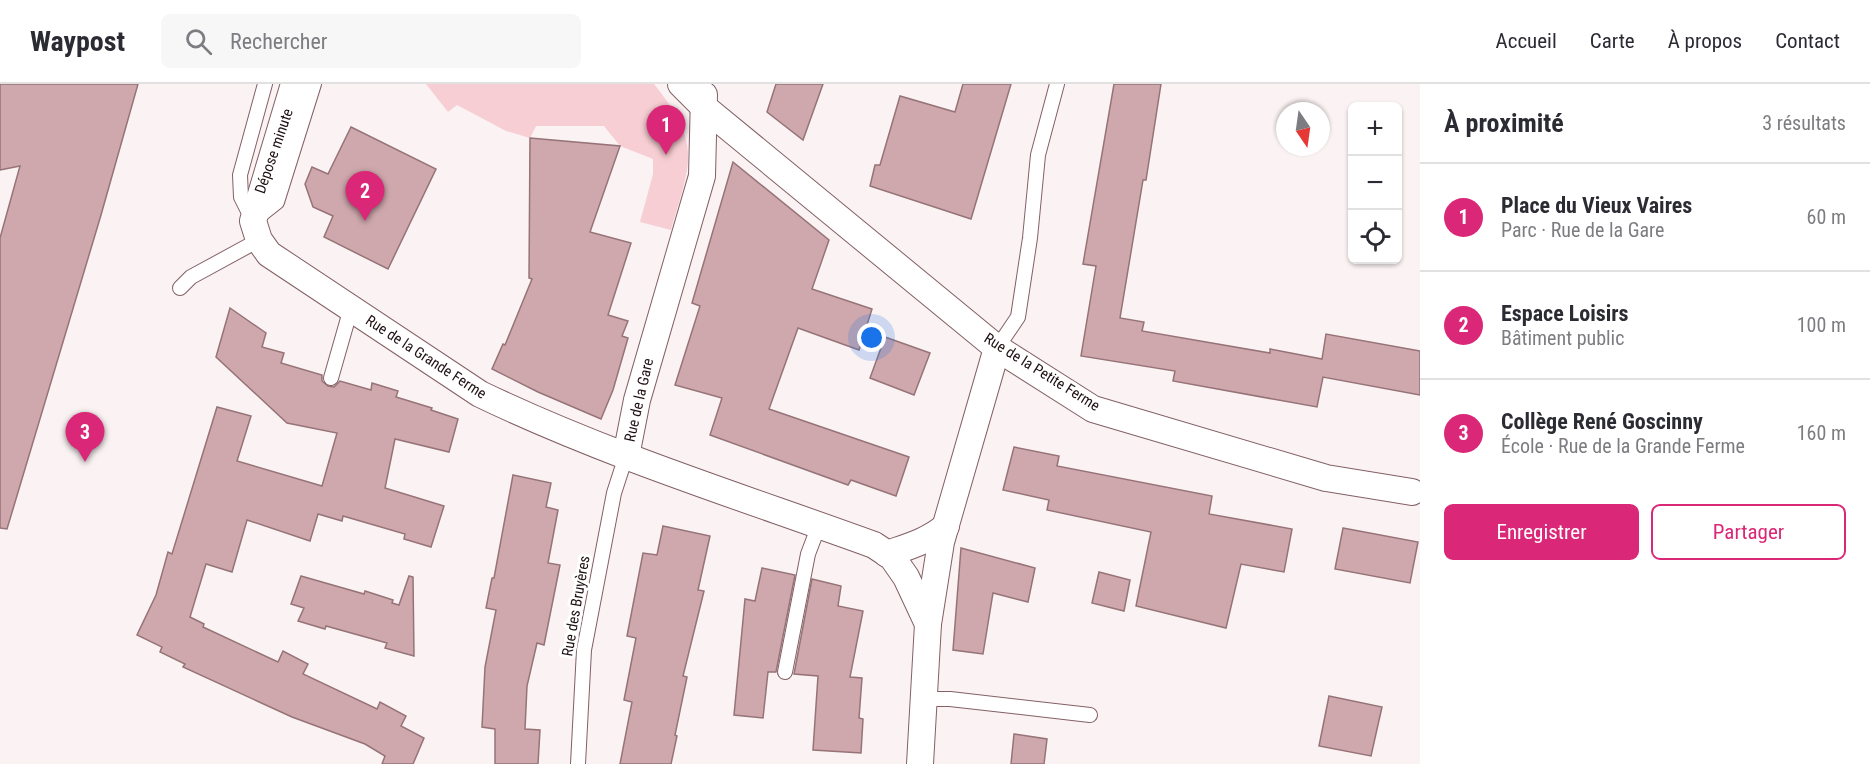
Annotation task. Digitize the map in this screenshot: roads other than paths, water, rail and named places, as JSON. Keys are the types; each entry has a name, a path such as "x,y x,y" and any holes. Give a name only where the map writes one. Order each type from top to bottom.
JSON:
{"street":[{"path":"256,231 294,84"},
{"name":"Rue de la Petite Ferme","path":"681,84 704,96 997,348 1094,409 1326,478 1412,492"},
{"name":"Rue de la Gare","path":"704,96 702,176 637,400 626,456 874,545 892,557 906,578 928,624 920,764"},
{"name":"Rue de la Grande Ferme","path":"256,231 269,254 480,394 626,456"},
{"path":"928,624 941,542 997,348"},
{"path":"886,554 926,539 946,526"}],"lane":[{"name":"Rue de la Grande Ferme","path":"256,231 241,197 240,175 265,84"},
{"name":"Dépose minute","path":"180,288 191,277 256,231 277,202 314,84"},
{"path":"997,348 1018,317 1030,238 1038,155 1057,84"},
{"path":"331,378 351,308"},
{"name":"Rue des Bruyères","path":"578,764 584,650 614,493 626,456"},
{"path":"785,672 808,554 819,525"},
{"path":"924,699 950,699 1090,715"}],"place":[{"name":"Place du Vieux Vaires","path":"666,155"},
{"name":"Espace Loisirs","path":"365,221"},
{"name":"Collège René Goscinny","path":"85,462"}]}
